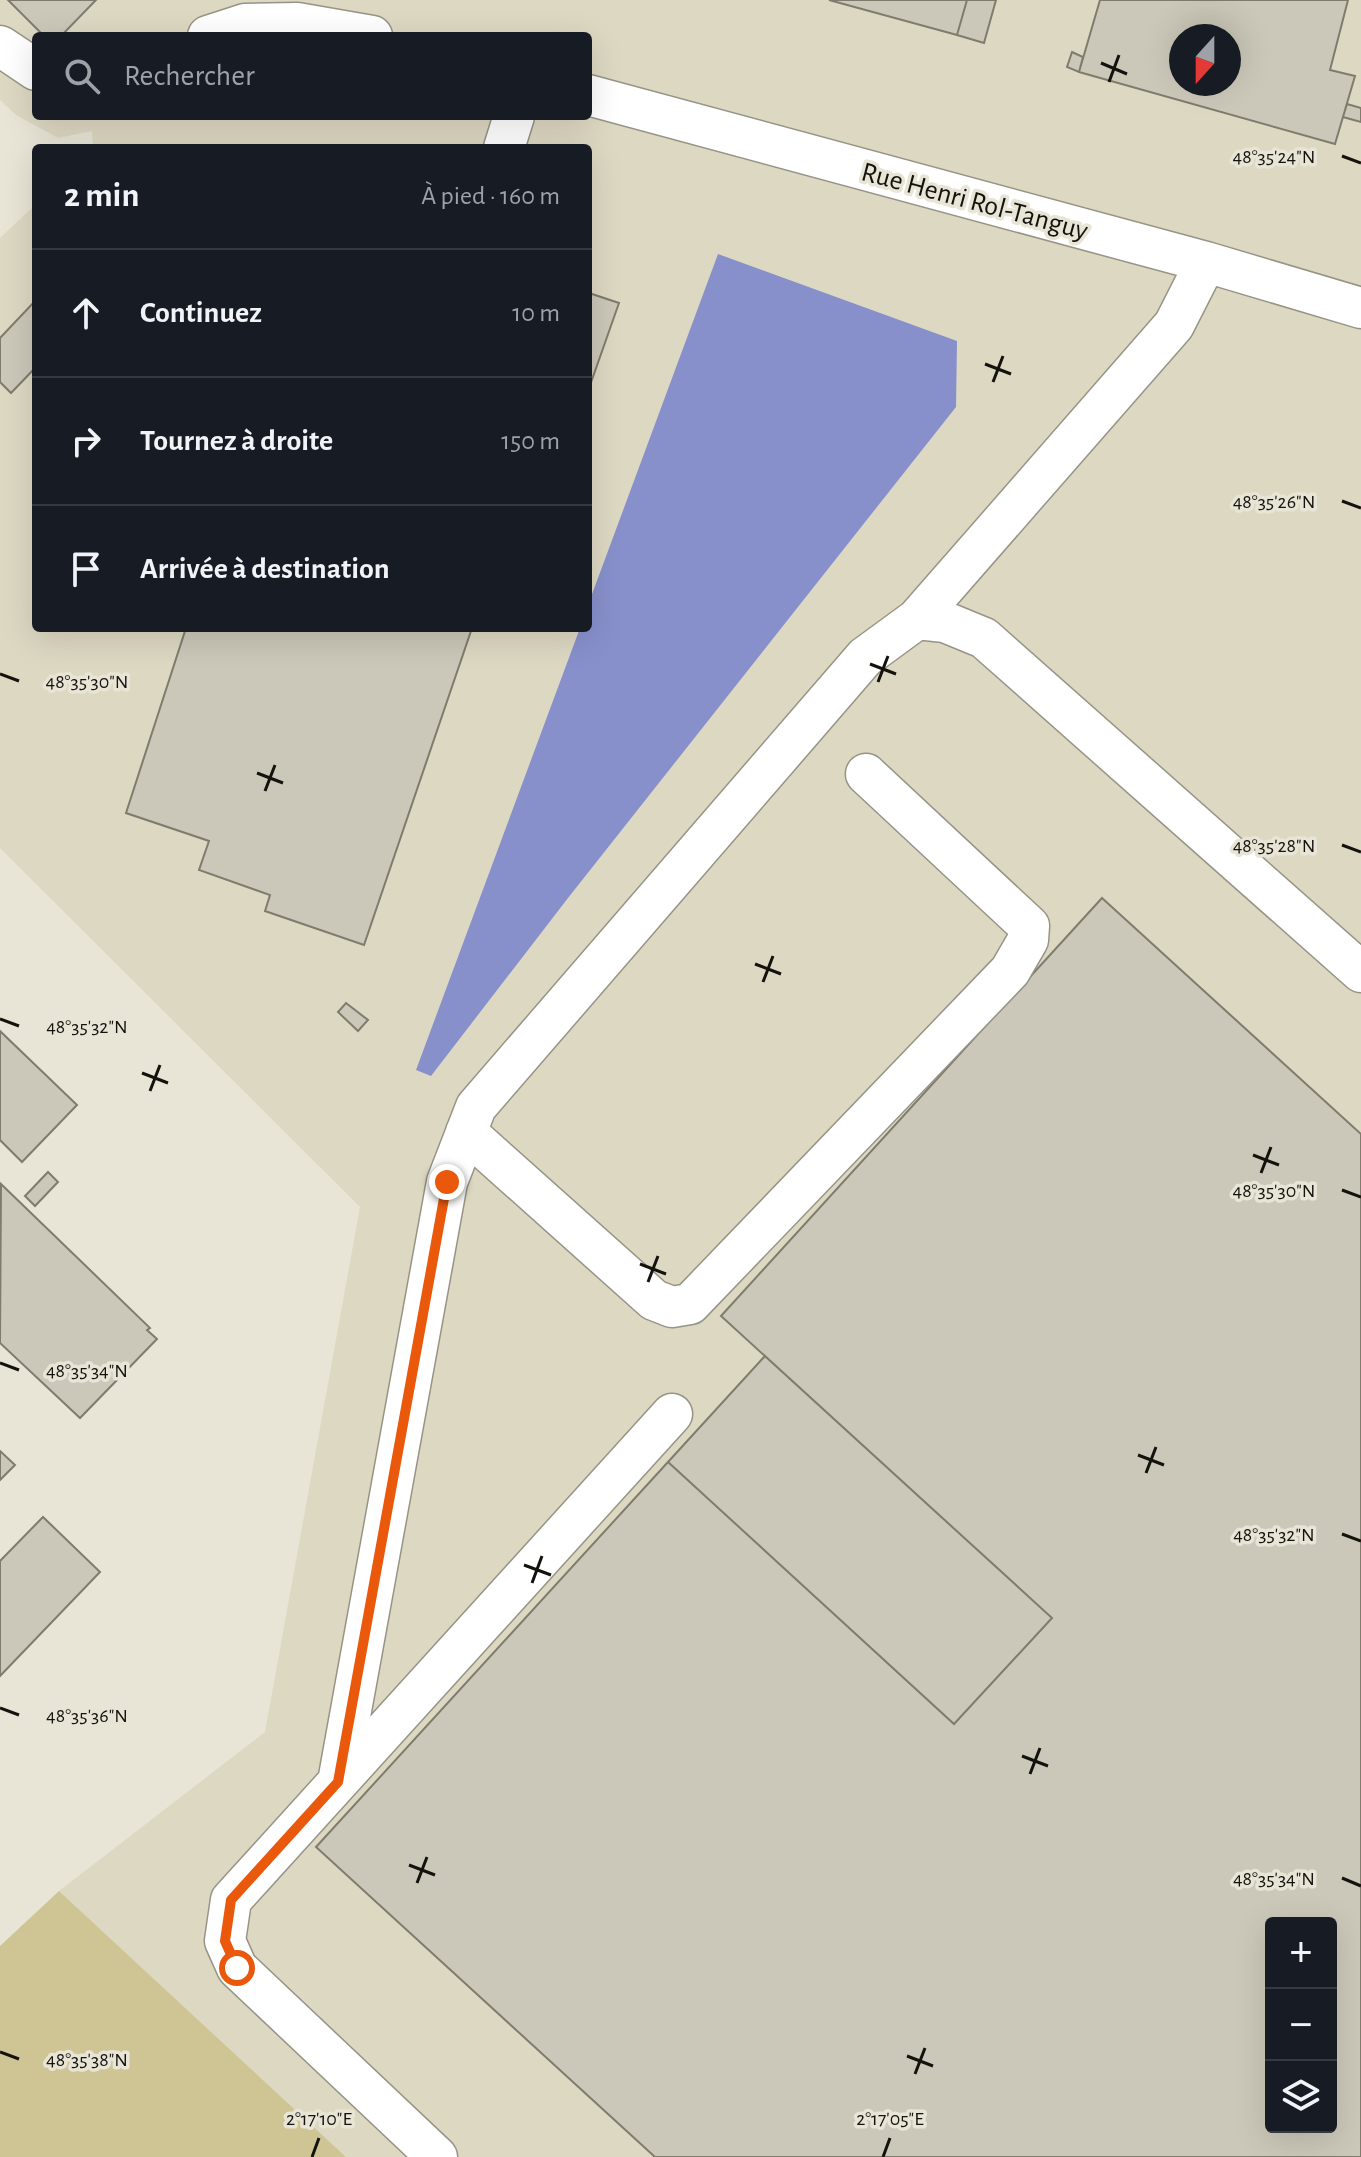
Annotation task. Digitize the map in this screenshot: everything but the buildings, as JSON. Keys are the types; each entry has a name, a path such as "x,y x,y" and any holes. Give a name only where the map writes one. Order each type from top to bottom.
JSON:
{"street":[{"path":"220,32 245,24 297,23 349,32"},
{"path":"0,46 32,67"},
{"name":"Rue Henri Rol-Tanguy","path":"592,96 1206,262 1361,308"},
{"path":"505,144 513,120"},
{"path":"338,1782 447,1182 476,1107 865,657 917,619 1174,325 1206,262"},
{"path":"917,619 945,622 984,638 1361,972"},
{"path":"466,1132 654,1300 672,1307 690,1304 1010,971 1028,940 1029,926 866,774"},
{"path":"437,2157 237,1968 225,1941 231,1900 672,1414"}],"shaded area":[{"path":"0,0 1361,0 1361,2157 346,2157 59,1891 265,1732 360,1207 0,848 0,238 32,208 32,632 592,632 592,144 93,144 92,131 58,138 16,115 0,100"},
{"path":"59,1891 346,2157 0,2157 0,1946"}],"water":[{"path":"718,254 957,341 956,407 431,1076 416,1070 579,632 592,632 592,594"}],"route":[{"path":"237,1968 225,1941 231,1900 338,1782 447,1182"}]}
